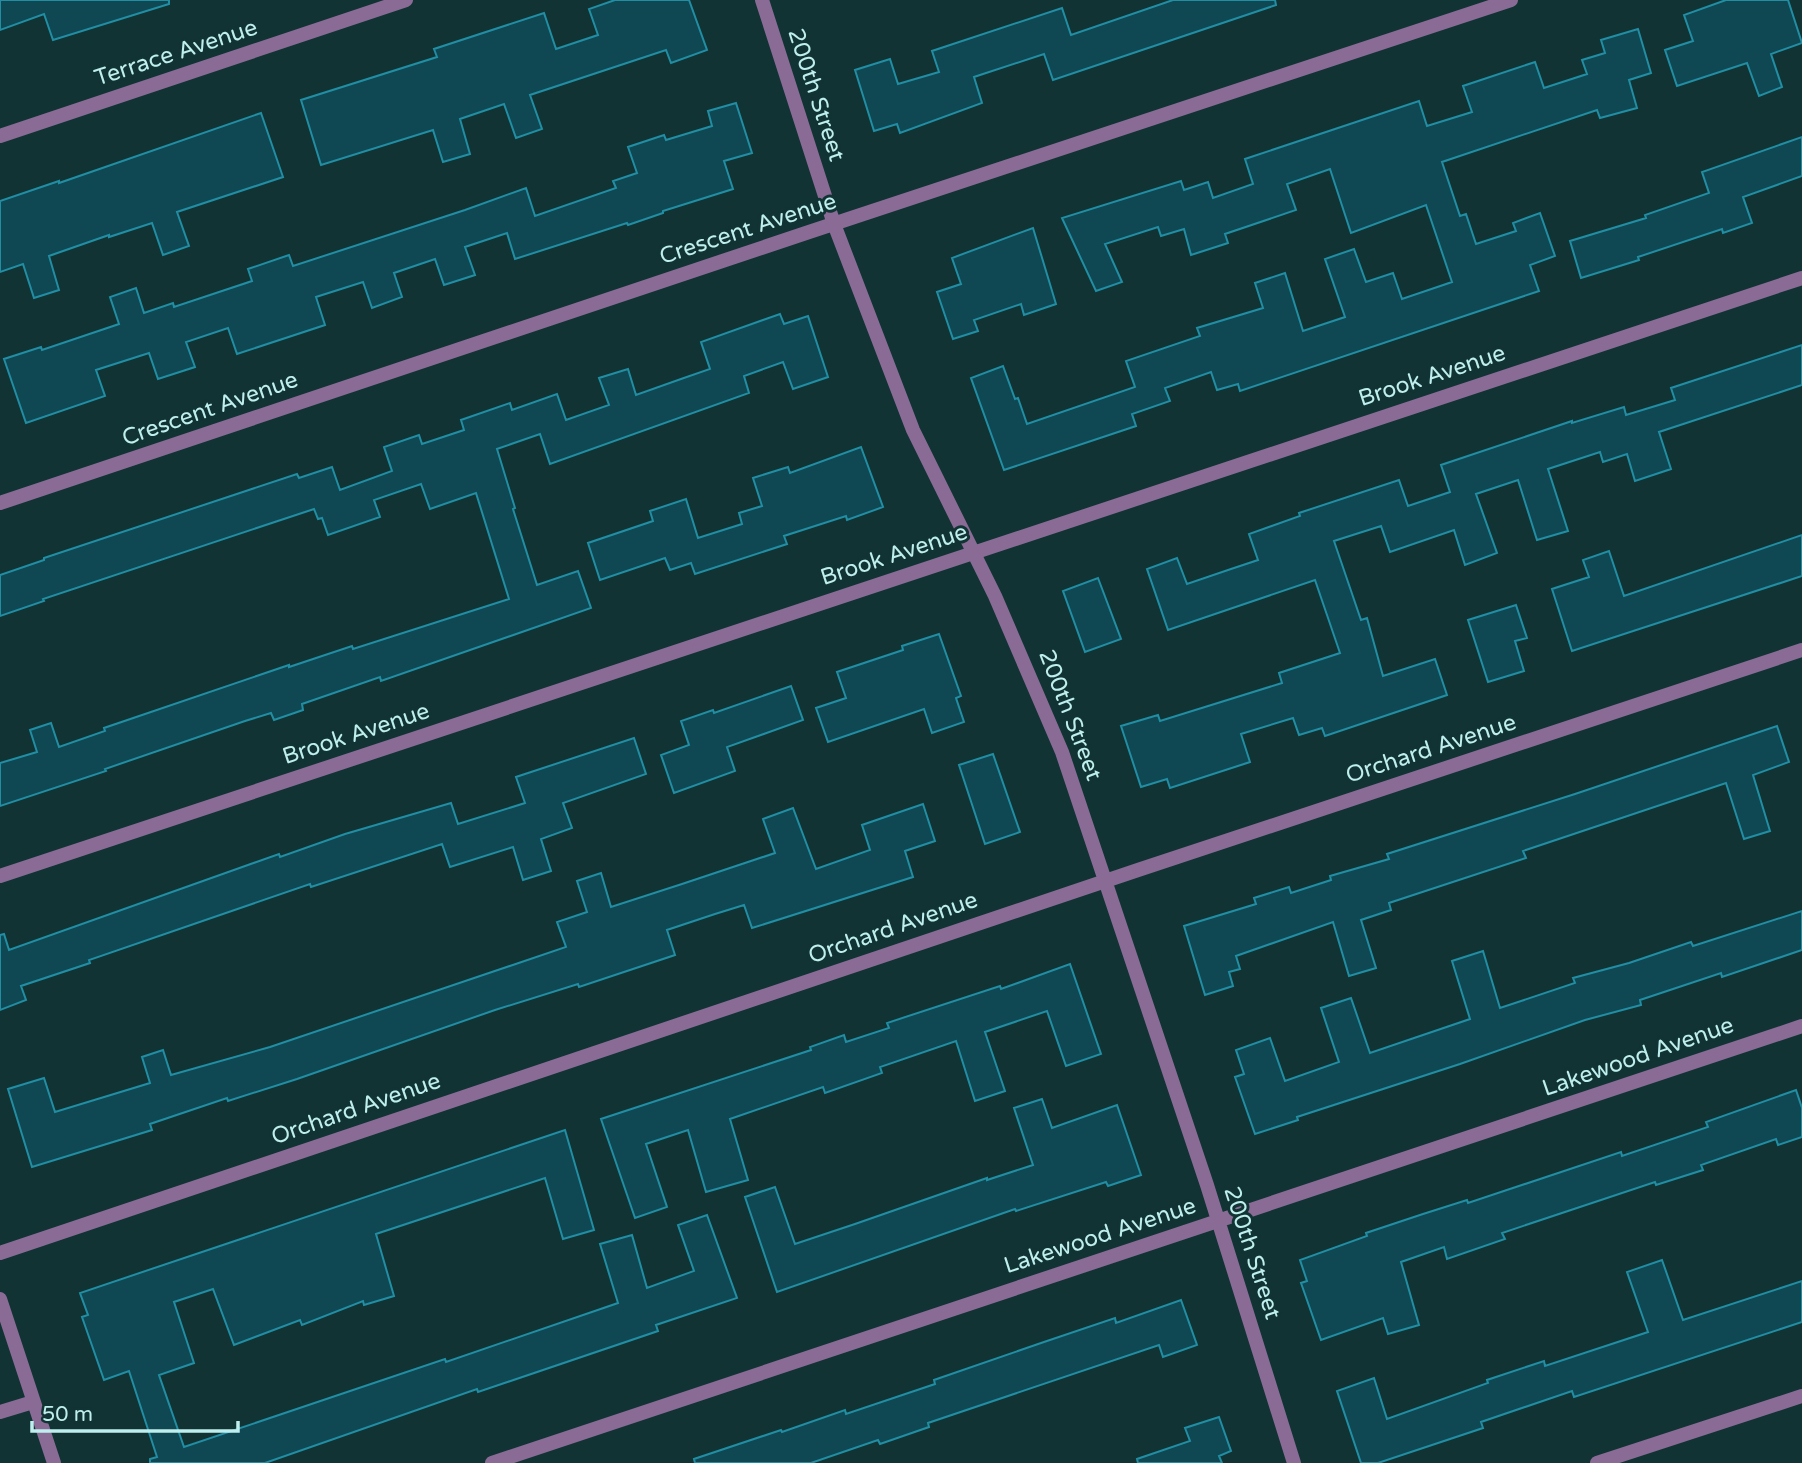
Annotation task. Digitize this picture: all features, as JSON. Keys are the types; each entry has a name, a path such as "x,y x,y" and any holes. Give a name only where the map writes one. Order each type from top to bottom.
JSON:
{"street":[{"name":"Terrace Avenue","path":"0,136 406,0"},
{"name":"200th Street","path":"762,0 834,224 913,430 995,596 1062,752 1218,1221 1294,1463"},
{"name":"Crescent Avenue","path":"0,503 1511,0"},
{"name":"Brook Avenue","path":"0,876 1802,278"},
{"name":"Orchard Avenue","path":"0,1253 1802,650"},
{"name":"Lakewood Avenue","path":"492,1463 1802,1026"},
{"path":"0,1299 54,1463"},
{"path":"1597,1463 1802,1396"},
{"path":"0,1412 33,1402"}],"building":[{"path":"0,0 169,0 169,4 53,40 44,14 0,30"},
{"path":"615,0 689,0 707,50 671,63 666,50 530,95 542,129 516,138 504,104 460,119 470,154 443,162 433,130 321,165 301,100 437,57 434,49 544,13 556,49 598,35 589,9"},
{"path":"1173,0 1275,0 1276,5 1053,80 1044,54 974,77 982,103 900,133 897,124 874,131 855,70 890,59 898,84 939,72 932,51 1062,8 1071,35"},
{"path":"1726,0 1788,0 1802,43 1771,54 1782,87 1759,96 1747,63 1677,86 1665,50 1693,41 1684,15"},
{"path":"1638,29 1651,73 1629,80 1637,108 1600,118 1597,110 1442,162 1460,216 1466,214 1476,244 1516,231 1513,223 1540,213 1555,256 1530,265 1539,291 1240,391 1238,384 1217,390 1211,372 1165,388 1170,401 1132,414 1136,426 1004,470 971,378 1003,366 1027,424 1135,387 1126,361 1200,336 1197,328 1263,308 1255,283 1285,273 1303,331 1345,317 1325,259 1354,249 1366,282 1393,273 1402,299 1452,282 1426,205 1351,233 1330,169 1287,184 1296,210 1225,234 1228,243 1191,255 1184,229 1161,236 1158,227 1105,244 1122,282 1096,291 1062,218 1181,181 1184,190 1208,182 1213,198 1253,184 1245,159 1419,101 1427,126 1472,112 1463,86 1535,62 1544,88 1587,74 1582,60 1605,53 1601,40"},
{"path":"736,103 752,153 724,161 733,189 628,225 627,223 515,259 507,233 465,247 475,275 444,285 435,259 394,273 402,297 372,308 363,282 316,297 325,325 237,354 228,328 186,342 195,367 158,379 149,353 96,370 105,396 26,423 4,359 41,347 42,350 119,324 110,297 136,288 144,313 173,303 174,307 252,281 248,269 289,255 293,266 526,188 535,216 616,188 613,181 637,173 628,147 664,135 666,140 712,126 708,111"},
{"path":"261,113 283,177 177,212 189,246 163,255 152,223 109,235 49,256 59,290 34,298 23,264 0,272 0,201"},
{"path":"1802,137 1802,176 1743,197 1752,223 1723,233 1722,229 1581,278 1570,241 1646,218 1645,215 1709,193 1702,172"},
{"path":"1033,228 1056,304 1024,315 1021,304 974,320 978,331 953,339 937,292 961,284 952,258"},
{"path":"780,314 784,324 808,316 828,377 793,389 783,362 744,376 749,393 550,464 540,434 497,449 537,585 578,571 591,608 381,681 380,677 302,704 303,710 274,720 271,713 245,721 0,806 0,763 37,752 30,730 51,723 59,747 105,731 104,728 289,665 352,646 353,649 509,599 476,493 430,509 421,484 374,500 380,517 328,535 322,518 318,519 314,509 43,599 44,601 0,616 0,575 297,474 299,478 332,467 340,490 392,471 384,447 419,435 422,444 464,430 461,420 510,403 512,410 557,394 566,420 609,405 599,378 628,369 636,395 710,369 701,342"},
{"path":"1802,345 1802,385 1659,432 1671,469 1635,481 1627,454 1603,462 1600,452 1548,469 1568,531 1537,540 1518,480 1476,494 1497,553 1465,565 1454,530 1390,552 1381,526 1334,541 1361,620 1367,618 1383,676 1435,659 1447,695 1325,736 1322,728 1299,735 1293,718 1241,734 1250,762 1170,788 1167,779 1141,787 1121,726 1158,715 1160,721 1282,683 1279,673 1340,653 1315,580 1168,630 1147,569 1177,558 1187,584 1258,560 1249,534 1300,516 1299,513 1399,480 1408,506 1450,492 1441,465 1572,421 1624,407 1626,415 1675,400 1671,388"},
{"path":"861,447 883,507 847,520 846,516 784,536 787,544 695,574 691,563 670,570 665,558 600,580 588,543 653,521 650,511 686,499 698,538 742,524 739,513 762,506 753,478 788,467 790,473"},
{"path":"1802,535 1802,576 1572,651 1552,589 1589,577 1583,560 1609,551 1624,596"},
{"path":"1098,578 1121,639 1085,652 1063,591"},
{"path":"1516,605 1527,638 1515,641 1524,671 1488,682 1468,620"},
{"path":"939,634 961,696 956,698 964,722 932,733 924,709 828,742 816,708 846,698 837,672 903,650 902,646"},
{"path":"791,686 803,720 727,747 735,771 674,793 661,755 689,745 681,721 713,710 714,713"},
{"path":"1777,726 1789,762 1753,775 1770,831 1744,839 1726,783 1523,851 1526,858 1389,903 1391,910 1361,920 1376,968 1349,976 1333,922 1236,956 1240,969 1229,972 1233,986 1205,995 1184,926 1256,904 1254,898 1289,887 1291,893 1331,880 1330,876 1389,859 1387,854"},
{"path":"634,738 646,774 563,803 572,828 541,839 551,871 523,880 513,847 450,867 442,844 311,887 310,884 89,960 90,963 21,986 26,1000 0,1010 0,935 4,934 9,950 279,854 280,857 345,834 451,803 458,824 525,803 516,777"},
{"path":"993,754 1020,832 985,844 959,765"},
{"path":"923,804 935,841 905,851 913,877 752,928 744,905 715,914 667,930 675,955 579,987 578,984 495,1010 297,1079 228,1101 227,1098 150,1124 152,1130 32,1167 8,1089 44,1078 55,1112 150,1083 142,1057 163,1050 171,1075 270,1047 566,947 557,922 587,912 577,881 601,873 611,907 775,853 763,819 793,808 816,869 870,850 862,825"},
{"path":"1802,911 1802,950 1722,977 1721,973 1640,1000 1641,1005 1585,1020 1297,1117 1298,1120 1255,1134 1235,1077 1244,1074 1236,1050 1270,1038 1285,1081 1339,1062 1321,1008 1351,998 1370,1053 1470,1019 1452,961 1483,951 1500,1008 1575,983 1573,978 1691,942 1693,946"},
{"path":"1070,964 1101,1054 1066,1066 1047,1011 985,1032 1005,1091 975,1101 956,1041 880,1067 882,1073 825,1093 823,1087 730,1119 748,1180 706,1192 688,1130 646,1144 667,1207 635,1218 601,1119 811,1050 810,1047 844,1035 846,1042 889,1028 887,1023 1000,986 1001,989"},
{"path":"1796,1090 1802,1108 1802,1137 1778,1145 1776,1139 1701,1165 1703,1170 1656,1185 1655,1182 1502,1233 1505,1239 1447,1259 1444,1247 1401,1262 1419,1325 1388,1334 1383,1318 1321,1340 1301,1283 1307,1281 1300,1260 1367,1236 1366,1233 1423,1214 1467,1200 1468,1203 1621,1152 1622,1156 1708,1127 1706,1122"},
{"path":"1042,1099 1052,1128 1117,1105 1141,1175 1108,1186 1106,1182 1016,1211 1015,1209 777,1292 745,1197 775,1187 795,1244 987,1178 1033,1165 1014,1108"},
{"path":"565,1130 594,1230 563,1239 545,1178 376,1234 394,1296 364,1305 363,1301 302,1325 300,1320 234,1345 213,1289 174,1302 194,1363 159,1375 184,1447 618,1303 600,1244 632,1235 647,1288 694,1271 678,1225 707,1215 737,1298 656,1325 658,1331 478,1392 477,1389 265,1463 150,1463 150,1459 157,1457 129,1371 104,1380 82,1317 88,1315 80,1293"},
{"path":"1662,1260 1683,1320 1802,1281 1802,1322 1574,1397 1572,1391 1481,1422 1483,1428 1378,1463 1361,1463 1337,1391 1374,1378 1387,1419 1544,1361 1545,1366 1648,1332 1627,1272"},
{"path":"1181,1300 1197,1345 1163,1357 1159,1345 928,1423 929,1427 880,1444 878,1440 811,1463 695,1463 694,1459 845,1410 846,1414 935,1384 934,1380 1044,1342 1115,1318 1116,1323"},
{"path":"1219,1417 1231,1451 1219,1456 1222,1463 1138,1463 1137,1459 1190,1441 1185,1428"}]}
